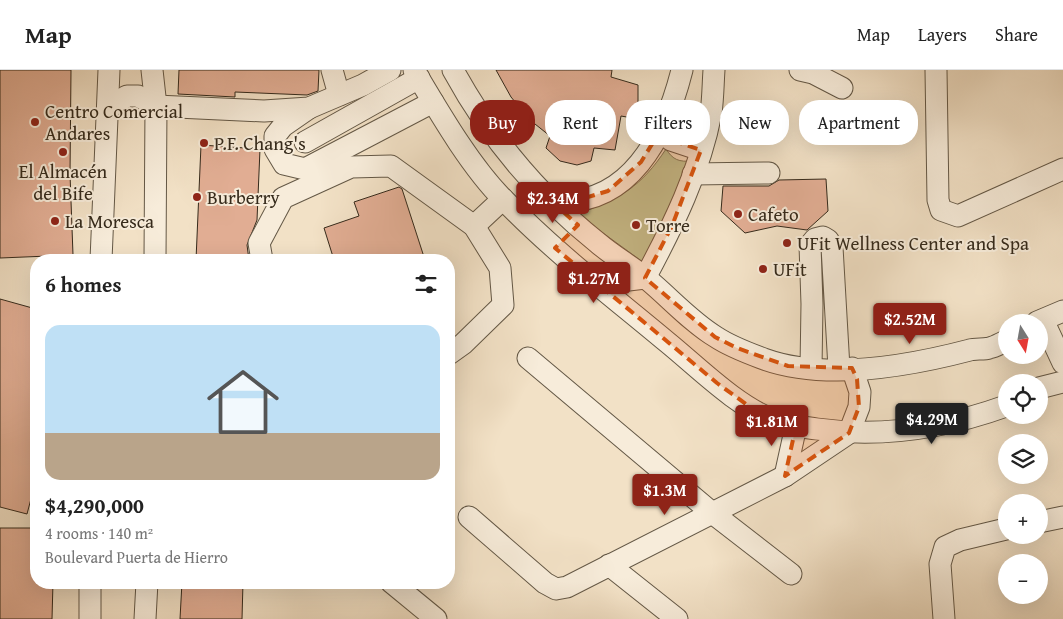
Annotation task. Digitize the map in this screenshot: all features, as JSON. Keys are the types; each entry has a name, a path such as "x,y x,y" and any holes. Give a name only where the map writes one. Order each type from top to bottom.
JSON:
{"street":[{"path":"332,70 339,95"},
{"path":"390,70 366,77 339,95 309,108 283,126 274,136 275,150 284,164 305,169 432,102"},
{"path":"452,70 471,102 509,155 550,200 598,243 645,278 715,337 766,360 788,366 811,368 845,368 917,362 973,349 989,348 998,344"},
{"path":"673,100 682,70"},
{"path":"645,278 672,226 701,150 711,111 714,70"},
{"path":"800,70 813,73 842,88"},
{"path":"936,70 938,200 941,210 958,216 1063,169"},
{"path":"305,142 416,74 432,102 503,199 555,248 593,280 717,383 761,415 778,422 796,426 849,433 921,429 962,420 998,409"},
{"path":"109,75 124,90 137,91 153,75"},
{"path":"101,254 109,75"},
{"path":"153,75 156,106 155,254"},
{"path":"108,108 127,96 138,96 156,106 264,110 309,108"},
{"path":"550,200 575,201 592,198 608,191 641,162 651,145"},
{"path":"686,145 701,150"},
{"path":"261,254 260,243 283,198 351,167 391,166 474,226 500,268 503,304 455,350"},
{"path":"693,174 769,173"},
{"path":"474,226 503,199"},
{"path":"555,248 578,225"},
{"path":"469,517 546,583 556,589 567,587 784,476 849,433 859,407 860,392 845,368 836,323 832,247 828,240 822,237 815,239 810,245 811,368"},
{"path":"593,280 612,282 645,278"},
{"path":"1048,316 1063,312"},
{"path":"812,324 836,323"},
{"path":"973,349 984,339 998,333"},
{"path":"1048,342 1063,363"},
{"path":"528,358 711,512 792,574"},
{"path":"784,476 796,426"},
{"path":"1048,520 1063,517"},
{"path":"944,619 940,564 945,547 960,540 998,531"},
{"path":"609,566 677,619"},
{"path":"90,589 90,619"},
{"path":"146,619 147,589"},
{"path":"400,589 436,619"}],"highlighted area":[{"path":"660,131 671,140 701,150 672,226 645,278 715,337 737,348 788,366 852,368 857,379 859,407 849,433 785,476 796,426 761,415 717,383 555,248 578,225 550,200 575,201 608,191 641,162"}],"green space":[{"path":"666,149 677,160 692,161 647,265 577,214 606,203 628,190 648,173"}],"building":[{"name":"Centro Comercial Andares","path":"0,70 71,70 70,174 73,254 30,254 30,257 0,258"},
{"path":"179,70 319,70 318,91 307,95 235,92 235,97 178,94"},
{"path":"496,70 612,70 611,77 638,85 638,100 626,100 626,117 621,116 616,144 616,100 545,100 545,132 535,124 535,100 513,100"},
{"name":"Centro Comercial Andares","path":"201,145 260,149 257,220 247,245 248,254 196,254"},
{"path":"547,145 616,145 615,150 594,148 591,161 577,165 560,161 546,148"},
{"path":"826,179 828,211 807,230 777,226 745,233 721,211 723,186 769,186 779,180"},
{"path":"399,187 402,189 423,254 332,254 324,228 359,216 354,202"},
{"path":"0,299 30,307 30,503 27,514 0,507"},
{"path":"0,528 30,528 30,589 53,589 52,619 0,619"},
{"path":"182,589 243,589 242,619 180,619"}],"place":[{"name":"Centro Comercial Andares","path":"35,122"},
{"name":"P.F. Chang's","path":"204,143"},
{"name":"El Almacén del Bife","path":"63,152"},
{"name":"Burberry","path":"197,197"},
{"name":"Cafeto","path":"738,214"},
{"name":"La Moresca","path":"55,221"},
{"name":"Torre","path":"636,225"},
{"name":"UFit Wellness Center and Spa","path":"787,243"},
{"name":"UFit","path":"763,269"}]}
